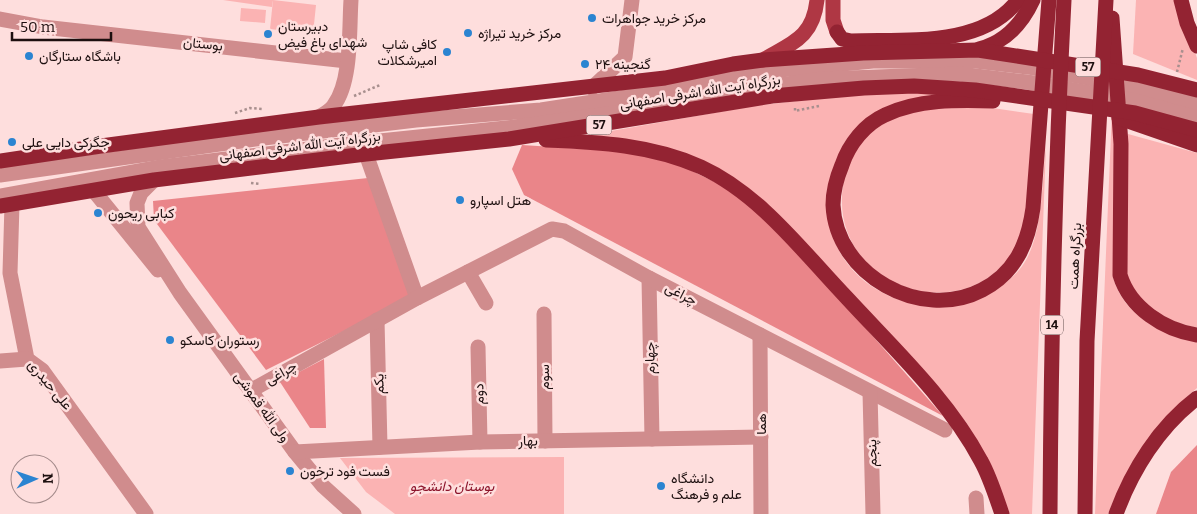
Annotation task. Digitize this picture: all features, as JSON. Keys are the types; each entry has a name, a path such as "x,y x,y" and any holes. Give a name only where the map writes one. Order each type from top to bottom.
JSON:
{"highway":[{"path":"837,32 842,38 851,41 951,35 991,23 1018,0"},
{"path":"978,50 990,46 1011,33 1026,15 1033,0"},
{"path":"1050,0 1040,135 1030,232 1020,256 1006,274 992,285 971,296 954,300 921,299 888,288 874,279 848,250 838,230 833,205 836,180 853,141 868,126 884,115 898,110 945,101 1057,102"},
{"name":"بزرگراه همت","path":"1050,514 1051,342 1056,136 1064,0"},
{"name":"بزرگراه همت","path":"1086,514 1087,341 1106,0"},
{"path":"1110,0 1118,76 1121,144 1120,275 1124,288 1132,300 1153,317 1170,326 1197,335"},
{"path":"1181,0 1190,46"},
{"name":"بزرگراه آیت الله اشرفی اصفهانی","path":"0,161 319,118 592,88 665,78 763,60 877,52 978,50 1138,75 1197,90"},
{"name":"بزرگراه آیت الله اشرفی اصفهانی","path":"4,202 94,191 154,180 366,154 509,139 772,96 864,88 950,88 1135,113 1197,130"},
{"path":"1089,108 1197,145"},
{"path":"509,139 576,141 636,147 686,161 735,187 791,239 920,376 956,423 982,462 1002,514"},
{"path":"1116,514 1125,491 1142,459 1165,428 1197,398"}],"main road":[{"path":"763,60 804,36 816,10 817,0"},
{"path":"833,0 833,20 837,32"}],"street":[{"path":"319,118 334,105 342,89 347,61 351,0"},
{"path":"592,88 624,57 632,0"},
{"name":"بوستان","path":"0,19 42,26 347,61"},
{"path":"0,175 248,140 416,120 540,110 665,91 748,73 874,61 976,61 1028,67 1136,87 1197,104"},
{"path":"4,202 161,167 359,142 515,128 664,106 753,89 822,79 904,75 969,75 1027,82 1136,101 1197,118"},
{"path":"366,154 417,298"},
{"name":"ولی الله قموشی","path":"154,180 141,193 137,203 138,226 180,293 295,452 323,486 354,514"},
{"name":"ولی الله قموشی","path":"94,191 148,260 180,293"},
{"name":"علی حیدری","path":"4,202 10,273 27,359 42,370 146,514"},
{"name":"چراغی","path":"250,390 417,298 552,229 564,231 649,278 945,430"},
{"path":"468,272 486,303"},
{"name":"چهارم","path":"649,278 652,439"},
{"name":"سوم","path":"544,314 545,441"},
{"name":"یکم","path":"377,320 380,447"},
{"name":"هما","path":"760,335 761,514"},
{"name":"دوم","path":"478,347 480,442"},
{"path":"0,361 27,359"},
{"name":"پنجم","path":"870,392 873,514"},
{"name":"بهار","path":"295,452 480,442 761,436"},
{"path":"976,498 977,514"}],"path":[{"path":"1176,73 1190,46"},
{"path":"350,98 380,85"},
{"path":"227,116 250,108 270,110"},
{"path":"795,111 819,108"}],"green space":[{"path":"223,0 273,0 272,7"},
{"path":"273,0 316,5 313,34 270,29"},
{"path":"1136,0 1176,0 1197,58 1197,80 1133,54"},
{"path":"241,8 266,10 265,23 240,21"},
{"path":"1115,39 1113,277 1125,302 1145,321 1170,334 1197,341 1197,388 1169,415 1145,445 1125,478 1108,514 1095,514"},
{"path":"920,92 982,95 871,115 861,123 842,147 835,166 830,213 831,231 845,260 861,278 881,292 904,301 929,306 954,305 978,299 1007,282 1024,264 1032,248 1039,220 1046,146 1032,514 1009,514 997,479 966,422 747,188 722,170 698,158 577,137 753,106 849,95"},
{"path":"979,106 1034,114 1025,223 1021,237 1000,268 971,286 939,293 907,288 878,273 856,249 843,218 846,170 854,152 866,137 890,120 922,110"},
{"path":"1128,134 1197,153 1197,328 1178,323 1158,313 1143,301 1126,278"},
{"name":"بوستان دانشجو","path":"564,457 564,514 395,514 366,492 340,458"}],"shaded area":[{"path":"522,145 648,153 684,167 727,188 758,213 826,283 943,416 524,195 512,169"},
{"path":"368,178 410,298 266,370 154,220 153,201"},
{"path":"324,359 326,428 310,428 280,382"},
{"path":"1197,445 1197,514 1156,514 1171,472"}],"place":[{"name":"مرکز خرید جواهرات","path":"592,18"},
{"name":"مرکز خرید تیراژه","path":"468,33"},
{"name":"دبیرستان شهدای باغ فیض","path":"268,34"},
{"name":"کافی شاپ امیرشکلات","path":"447,52"},
{"name":"باشگاه ستارگان","path":"29,56"},
{"name":"گنجینه ۲۴","path":"585,64"},
{"name":"جگرکی دایی علی","path":"12,142"},
{"name":"هتل اسپارو","path":"460,200"},
{"name":"کبابی ریحون","path":"98,213"},
{"name":"رستوران کاسکو","path":"170,340"},
{"name":"فست فود ترخون","path":"290,471"},
{"name":"دانشگاه علم و فرهنگ","path":"661,486"}]}
